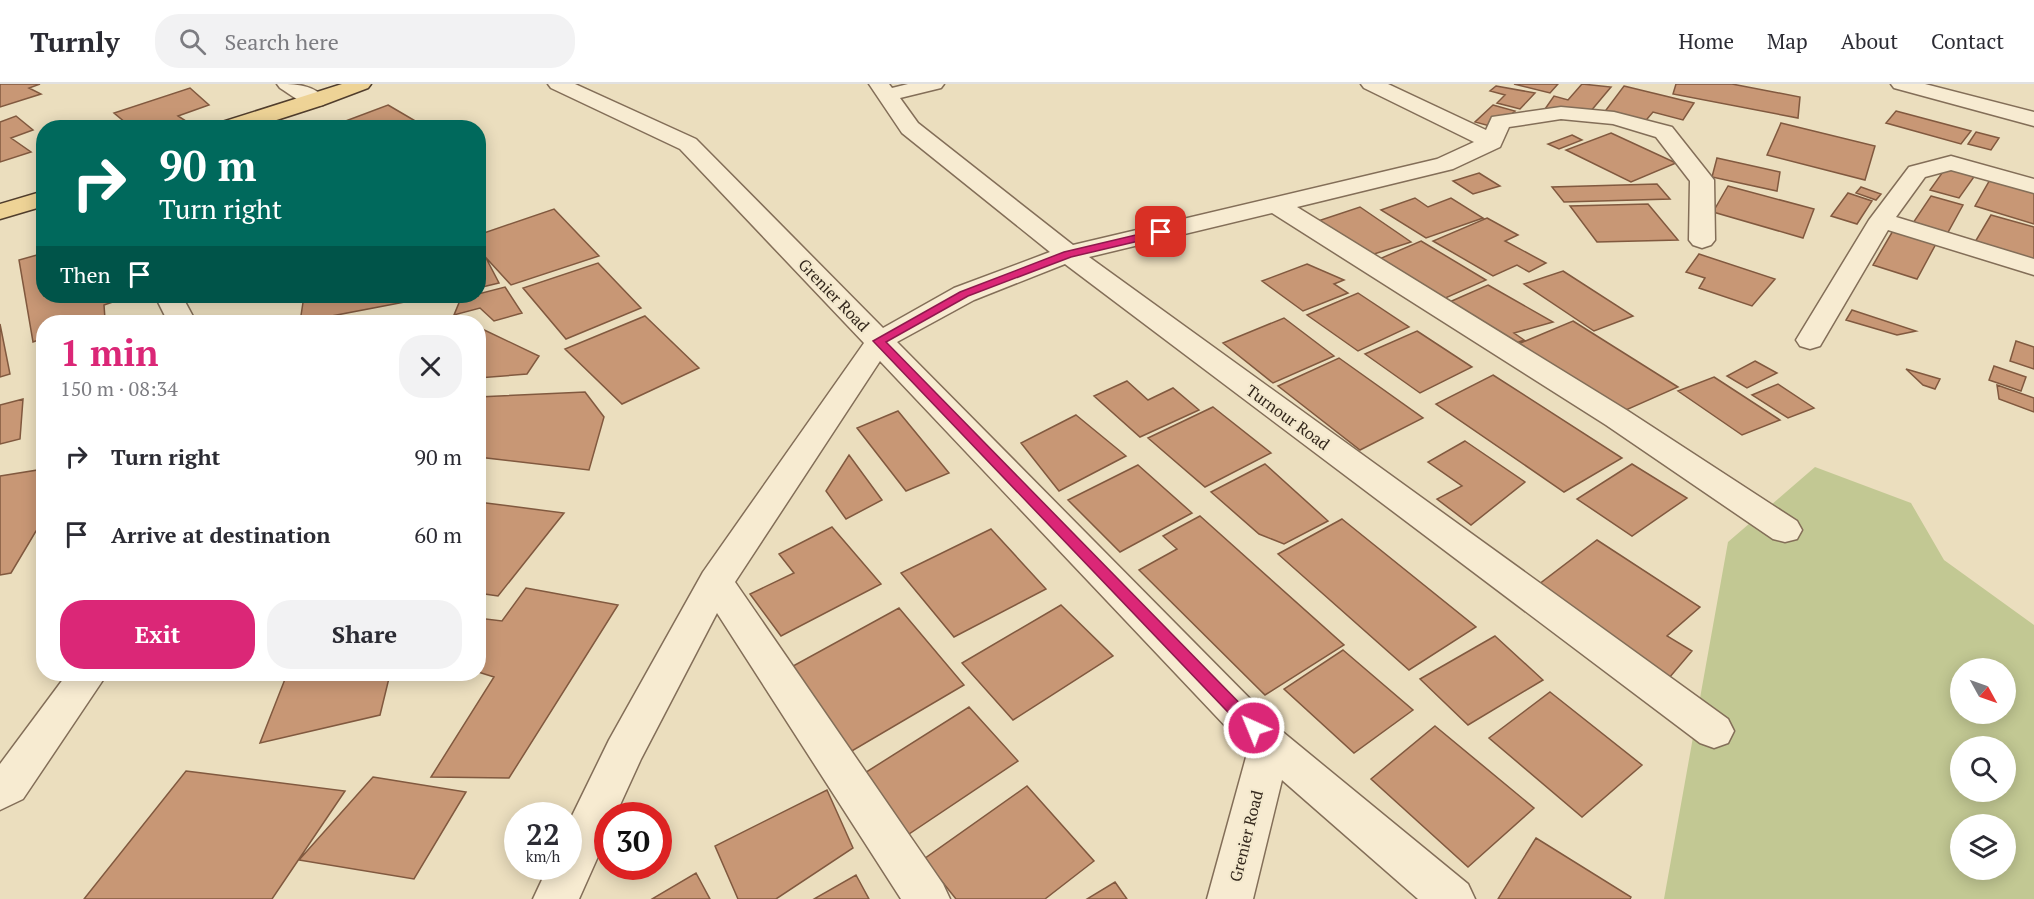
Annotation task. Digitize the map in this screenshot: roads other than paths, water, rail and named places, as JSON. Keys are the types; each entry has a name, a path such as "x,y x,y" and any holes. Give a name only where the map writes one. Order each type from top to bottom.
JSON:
{"main road":[{"path":"253,120 316,101 361,84"},
{"path":"277,120 382,84"},
{"path":"0,194 36,184"},
{"path":"0,212 36,201"}],"street":[{"path":"287,84 316,101"},
{"name":"Grenier Road","path":"558,84 687,144 1270,745 1230,899"},
{"path":"883,90 934,84"},
{"path":"1371,84 1492,142"},
{"path":"1901,84 2034,119"},
{"name":"Turnour Road","path":"883,90 910,128 1068,254 1714,731"},
{"path":"556,899 623,752 716,582 879,341 964,294 1068,254 1445,164 1492,142 1500,122 1561,113 1614,118 1664,132 1702,180 1702,240"},
{"path":"1810,340 1881,220 1917,172 1951,163 2034,186"},
{"path":"1277,205 1617,418 1785,530"},
{"path":"1881,220 2034,267"},
{"path":"716,582 927,899"},
{"path":"0,791 8,786 83,681"},
{"path":"1270,745 1452,899"}]}
